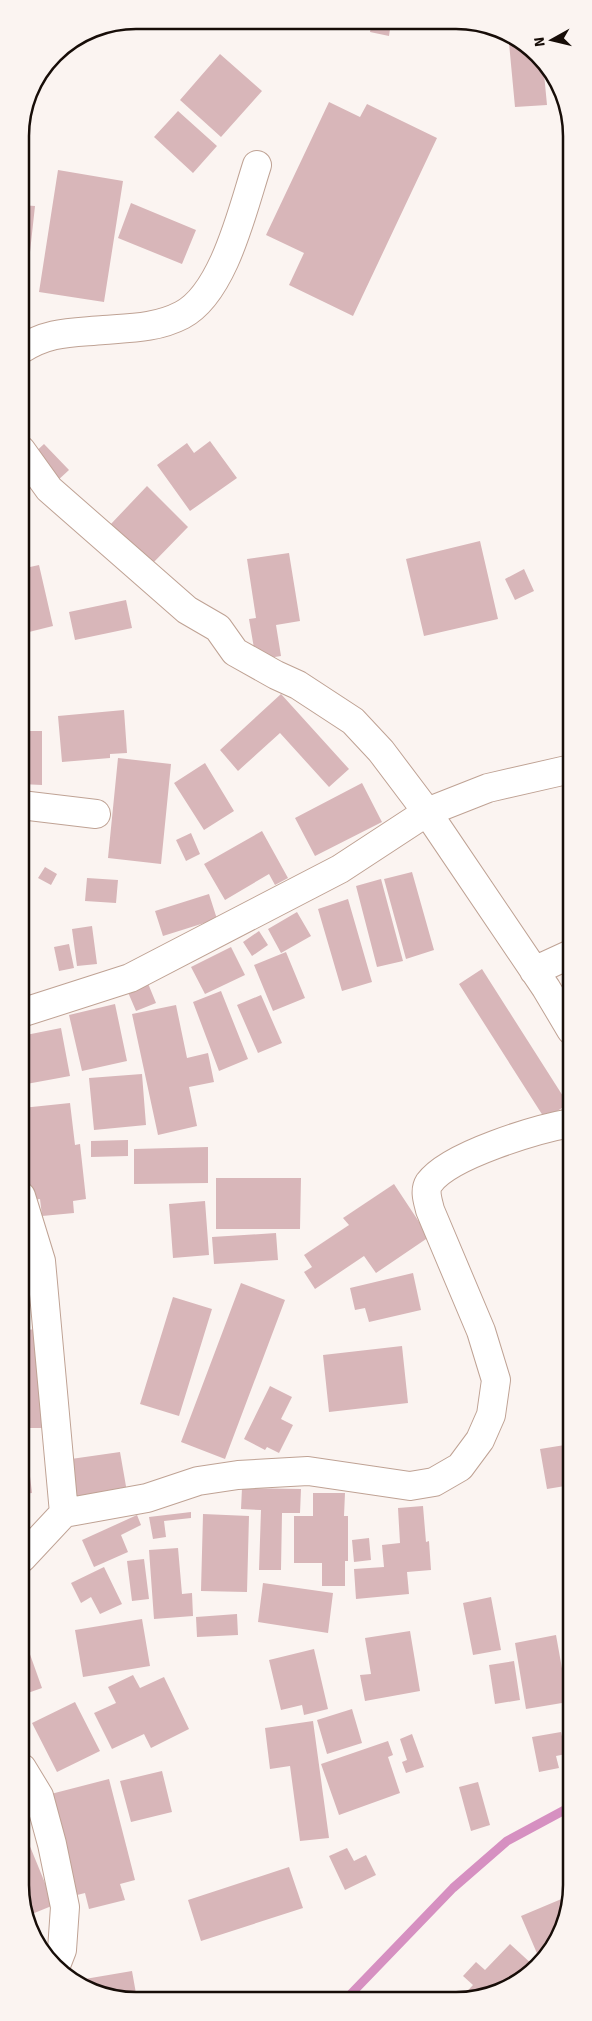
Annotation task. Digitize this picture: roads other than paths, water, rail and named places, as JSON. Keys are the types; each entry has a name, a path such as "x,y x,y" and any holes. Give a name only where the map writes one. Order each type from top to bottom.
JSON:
{"street":[{"path":"29,344 36,340 61,334 138,328 160,324 183,314 204,297 220,272 258,165"},
{"path":"29,461 49,489 187,610 218,628 235,652 298,685 353,721 381,752 427,812 563,1017"},
{"path":"29,1011 130,978 340,868 427,812 488,788 563,771"},
{"path":"29,805 96,814"},
{"path":"534,971 563,958"},
{"path":"29,1550 64,1513 147,1498 198,1481 238,1475 308,1471 410,1486 434,1482 460,1467 480,1440 491,1415 496,1380 481,1331 430,1210 426,1194 428,1184 454,1162 507,1140 544,1128 563,1124"},
{"path":"29,1222 41,1261 64,1513"},
{"path":"29,1780 39,1796 52,1844 65,1906 62,1950 58,1959"}],"waterway":[{"path":"353,1992 453,1888 507,1841 563,1811"}]}
